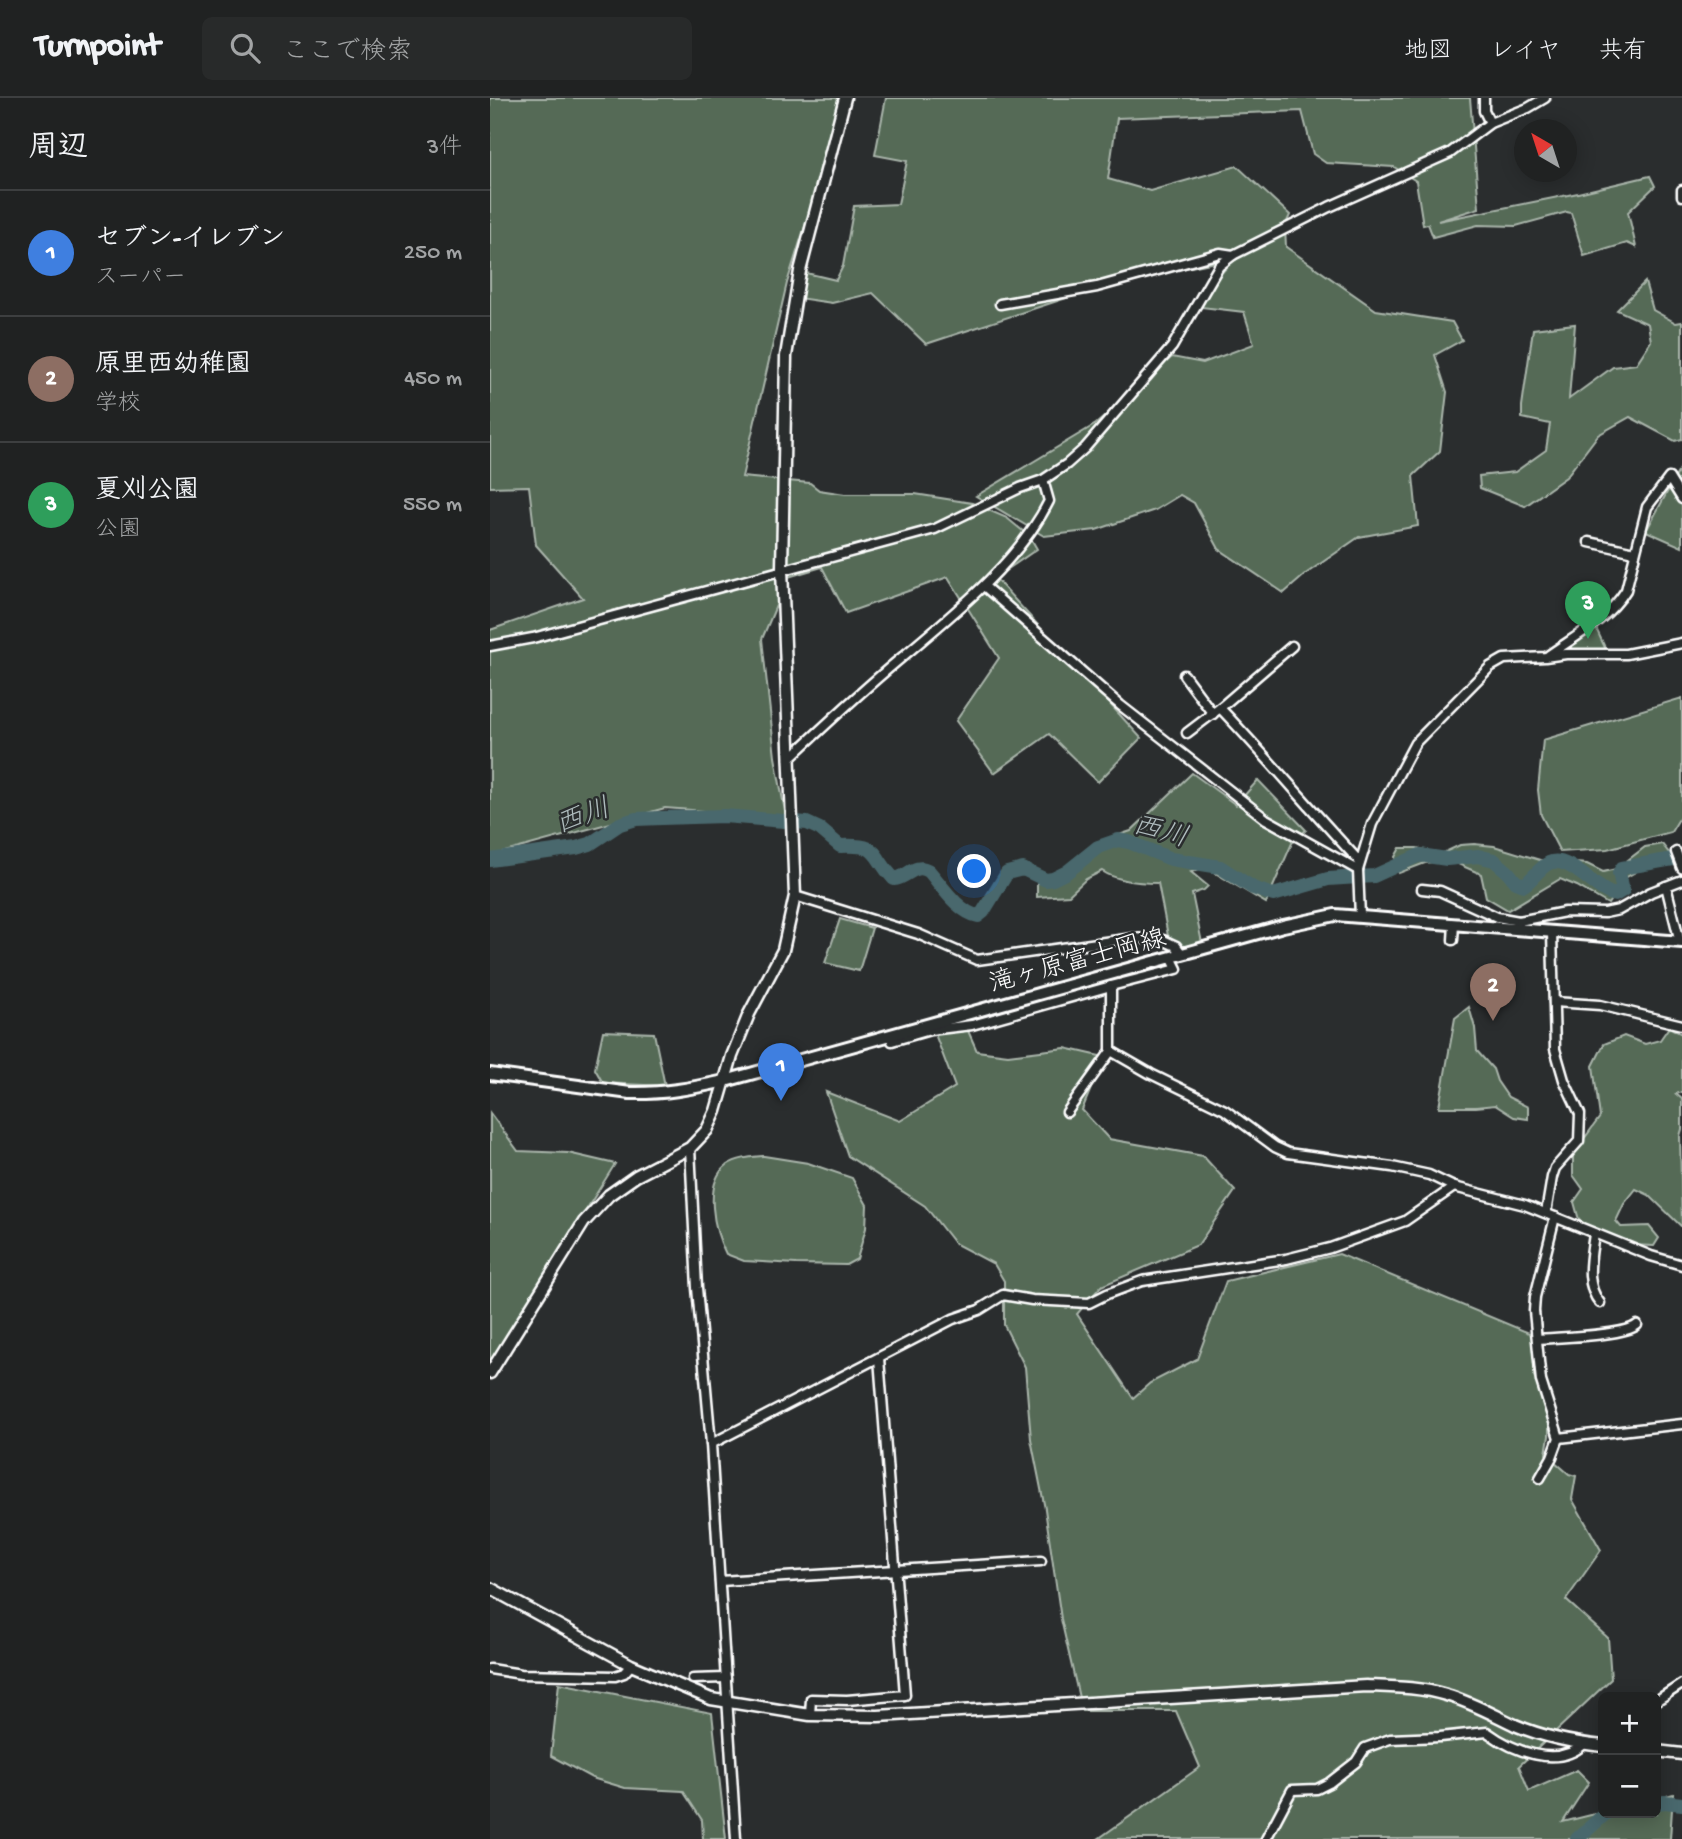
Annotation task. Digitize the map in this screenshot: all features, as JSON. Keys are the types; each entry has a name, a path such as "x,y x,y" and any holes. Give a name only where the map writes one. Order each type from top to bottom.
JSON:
{"main road":[{"name":"滝ヶ原富士岡線","path":"490,1074 630,1093 685,1090 1312,918 1335,915 1454,924 1519,925 1552,932 1681,942"}],"street":[{"path":"490,1373 584,1222 608,1195 636,1176 690,1148 707,1130 749,1014 783,950 795,896 782,569 786,356 800,271 845,98"},
{"path":"1483,98 1484,111 1490,123"},
{"path":"490,646 533,638 936,528 1020,488 1043,480 1085,448 1136,391 1172,347 1219,266 1233,255 1329,207 1450,153 1490,123 1545,98"},
{"path":"1682,190 1682,195"},
{"path":"1000,304 1097,287 1220,253 1233,255"},
{"path":"1545,657 1602,617 1619,601 1626,590 1647,508 1669,478 1682,499"},
{"path":"789,759 861,692 984,586 1040,519 1049,501 1043,480"},
{"path":"1589,542 1635,552"},
{"path":"984,586 1120,705 1266,819 1359,866"},
{"path":"1360,916 1357,885 1359,866 1372,824 1415,743 1489,667 1504,659 1566,654 1626,654 1682,643"},
{"path":"1187,733 1217,711 1292,646"},
{"path":"1184,675 1217,711 1267,757 1359,866"},
{"path":"1676,852 1682,868"},
{"path":"1422,889 1440,891 1519,925 1565,912 1605,913 1632,904 1682,880"},
{"path":"1666,886 1681,942"},
{"path":"795,896 918,933 977,960 1133,938 1163,940 1176,946 1177,969 972,1025 930,1030 892,1041"},
{"path":"1453,940 1454,924"},
{"path":"1546,1213 1555,1168 1579,1140 1580,1114 1564,1080 1555,1049 1552,932"},
{"path":"1067,1112 1111,1051 1111,986"},
{"path":"1554,1002 1600,1005 1682,1025"},
{"path":"1111,1051 1225,1110 1275,1147 1288,1153 1392,1167 1429,1175 1454,1187 1525,1205 1651,1256 1682,1265"},
{"path":"690,1148 697,1288 711,1444 736,1839"},
{"path":"711,1444 953,1319 979,1310 1003,1295 1042,1301 1089,1303 1142,1281 1286,1259 1330,1248 1405,1221 1454,1187"},
{"path":"1540,1478 1552,1458 1559,1438 1541,1381 1534,1311 1555,1217"},
{"path":"1594,1234 1590,1282 1592,1294 1600,1303"},
{"path":"1538,1339 1619,1332 1637,1325"},
{"path":"810,1715 811,1699 847,1700 905,1695 879,1358"},
{"path":"1559,1438 1682,1424"},
{"path":"720,1581 1041,1561"},
{"path":"490,1588 631,1665 701,1695 810,1715 891,1715 1366,1686 1412,1688 1444,1694 1554,1739 1598,1744"},
{"path":"490,1669 521,1674 615,1676 624,1673 631,1665"},
{"path":"693,1679 726,1678"},
{"path":"1661,1698 1682,1684"},
{"path":"1266,1839 1293,1790 1317,1789 1329,1783 1356,1762 1365,1748 1390,1738 1487,1732 1524,1752 1544,1755 1575,1752 1584,1744"},
{"path":"1661,1752 1682,1754"}],"green space":[{"path":"490,98 838,98 826,160 787,283 742,477 810,483 819,490 845,494 915,494 972,503 1007,518 1030,537 1037,549 995,578 1141,738 1098,782 1049,734 994,773 956,721 999,658 948,577 846,613 822,567 788,577 762,639 775,757 786,817 665,808 490,856 490,630 583,598 536,545 529,486 490,487"},
{"path":"886,98 1470,98 1479,208 1438,221 1650,176 1655,186 1628,212 1636,247 1627,243 1584,256 1571,213 1567,212 1516,226 1478,225 1433,237 1428,224 1423,225 1416,181 1394,167 1326,163 1313,154 1302,111 1117,118 1108,179 1150,191 1237,166 1290,215 1285,226 1286,247 1376,310 1452,322 1462,340 1435,355 1447,392 1440,451 1413,476 1418,526 1359,537 1307,573 1284,593 1219,549 1194,503 1180,495 1155,510 1096,530 1044,536 976,496 1096,424 1172,357 1203,363 1254,344 1244,312 1201,307 1217,278 1235,258 1112,283 926,344 873,293 832,303 798,298 806,273 836,280 843,266 854,206 898,204 907,161 875,155"},
{"path":"1645,282 1653,310 1676,323 1682,322 1682,439 1675,441 1630,417 1598,435 1566,477 1525,506 1480,488 1479,476 1515,472 1546,450 1550,424 1522,418 1533,329 1575,324 1569,399 1613,367 1636,364 1651,341 1648,324 1617,310"},
{"path":"1682,465 1682,547 1646,531"},
{"path":"1595,626 1607,652 1555,653"},
{"path":"1682,698 1682,814 1671,832 1607,849 1560,852 1541,815 1538,790 1543,740"},
{"path":"1192,773 1236,805 1258,780 1306,830 1292,843 1266,903 1205,867 1191,872 1208,886 1192,894 1202,943 1184,947 1168,936 1158,883 1122,879 1102,871 1086,879 1069,895 1037,897 1037,881 1058,874 1098,842 1131,831"},
{"path":"1662,844 1669,853 1625,878 1608,904 1560,879 1508,910 1486,897 1481,874 1449,860 1425,863 1399,873 1395,857 1400,848 1417,848 1441,854 1460,845 1494,846 1540,860 1587,864 1603,872 1616,869 1645,847"},
{"path":"840,919 872,928 859,971 825,963"},
{"path":"1469,1007 1475,1028 1477,1051 1493,1069 1497,1081 1508,1097 1528,1107 1528,1119 1514,1117 1495,1105 1439,1107 1455,1018"},
{"path":"965,1024 977,1051 1008,1055 1065,1048 1104,1057 1082,1110 1109,1139 1203,1156 1235,1191 1198,1245 1101,1286 1077,1314 1133,1398 1150,1383 1197,1359 1226,1281 1339,1254 1534,1335 1534,1376 1549,1409 1546,1454 1569,1474 1576,1476 1572,1499 1601,1550 1566,1600 1608,1638 1611,1679 1519,1766 1529,1791 1577,1770 1589,1782 1563,1822 1598,1813 1598,1818 1661,1818 1661,1798 1673,1794 1670,1839 1098,1839 1200,1767 1176,1711 1082,1711 1061,1619 1045,1509 1031,1439 1025,1367 1004,1325 1004,1281 994,1264 954,1243 925,1206 848,1156 826,1092 900,1121 955,1087 935,1034"},
{"path":"1669,1027 1682,1034 1682,1092 1676,1094 1682,1099 1682,1227 1649,1195 1636,1189 1624,1204 1616,1221 1621,1227 1649,1226 1659,1238 1654,1246 1631,1245 1586,1226 1579,1220 1574,1202 1583,1189 1573,1175 1573,1154 1600,1117 1593,1066 1604,1044 1624,1036 1645,1044 1660,1040"},
{"path":"603,1031 654,1033 665,1086 603,1083 595,1069"},
{"path":"490,1113 518,1151 568,1153 615,1164 490,1363"},
{"path":"764,1156 808,1163 852,1178 867,1205 866,1228 857,1259 846,1265 796,1264 744,1261 726,1254 713,1208 715,1183 727,1165 745,1158"},
{"path":"559,1683 712,1713 726,1839 703,1839 702,1820 683,1791 625,1788 592,1778 551,1756"}],"waterway":[{"name":"西川","path":"490,860 576,848 590,844 620,824 636,819 724,816 807,823 820,829 840,846 863,847 874,852 894,879 919,868 929,871 957,904 978,916 1007,873 1023,869 1046,880 1053,879 1067,872 1098,847 1118,840 1171,859 1220,867 1253,888 1273,895 1328,879 1374,876 1420,855 1447,859 1478,856 1494,860 1516,882 1524,885 1546,865 1557,862 1573,868 1615,895 1623,890 1619,873 1622,868 1673,859"},
{"path":"1661,1802 1682,1804"},
{"path":"1577,1839 1600,1818"}],"place":[{"name":"夏刈公園","path":"1588,639"},
{"name":"原里西幼稚園","path":"1493,1021"},
{"name":"セブン-イレブン","path":"781,1101"}]}
